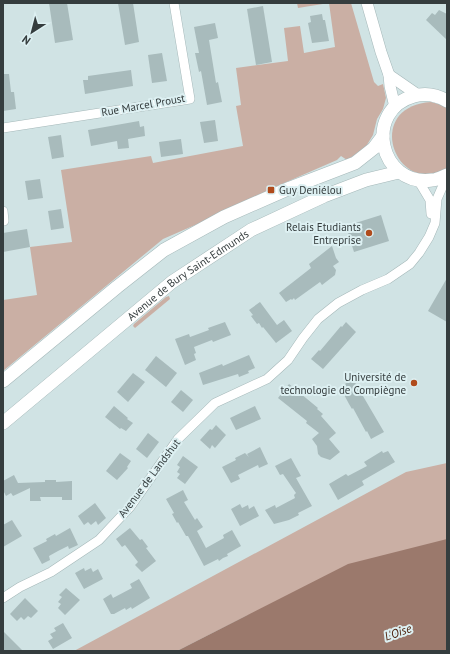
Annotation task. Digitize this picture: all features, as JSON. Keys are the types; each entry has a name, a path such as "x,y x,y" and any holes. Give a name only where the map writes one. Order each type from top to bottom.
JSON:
{"main road":[{"path":"447,101 430,95 418,96 405,100 388,116 384,126 383,136 384,150 390,162 399,172 418,180 433,180 447,176"},
{"path":"3,381 164,250 224,217 355,162 374,148 383,136"},
{"name":"Avenue de Bury Saint-Edmunds","path":"3,423 172,282 250,230 324,196 366,180 399,172"}],"street":[{"name":"Rue Marcel Proust","path":"3,128 190,99 174,3"},
{"path":"367,3 389,75 395,108"},
{"path":"389,75 418,96"},
{"name":"Avenue de Landshut","path":"3,598 20,587 51,572 99,540 130,507 178,439 215,403 267,379 288,360 318,319 338,303 362,290 388,279 410,264 436,223 437,199 447,176"},
{"path":"418,180 430,200 432,230"},
{"path":"3,211 3,221"}],"shaded area":[{"path":"297,3 329,3 298,8"},
{"path":"329,3 351,3 374,82 378,86 383,84 386,98 383,109 377,119 373,135 365,148 347,160 341,156 337,160 163,239 3,371 3,300 37,295 30,247 72,242 61,170 151,156 153,163 243,146 236,106 241,105 236,68 288,61 284,28 300,26 304,53 335,47"},
{"path":"431,102 447,108 447,168 429,174 414,171 402,162 394,148 392,133 397,119 410,108"},
{"path":"169,296 170,299 135,328 133,326 166,297"},
{"path":"447,463 447,540 246,616 177,651 74,651 406,472"}],"water":[{"name":"L'Oise","path":"447,539 447,651 177,651 348,564"}],"building":[{"path":"49,3 67,3 73,40 55,43"},
{"path":"118,3 133,3 139,42 125,45"},
{"path":"263,6 272,62 256,65 247,9"},
{"path":"439,10 447,14 447,40 426,20 432,13 435,15"},
{"path":"322,14 323,20 325,20 329,41 312,43 308,23 311,22 310,16"},
{"path":"215,23 218,38 209,40 216,83 218,82 222,102 207,105 201,71 199,72 195,53 199,53 194,27"},
{"path":"162,53 167,81 152,83 148,55"},
{"path":"131,70 133,86 85,94 83,80 88,80 88,76"},
{"path":"3,74 9,74 11,92 14,92 16,109 3,111"},
{"path":"215,120 218,141 204,143 200,122"},
{"path":"139,121 140,127 144,126 145,136 128,139 129,148 118,149 117,141 91,146 88,130"},
{"path":"61,135 64,157 52,159 48,137"},
{"path":"181,139 183,154 161,157 159,142"},
{"path":"40,179 43,198 28,200 25,181"},
{"path":"61,209 64,228 51,230 48,211"},
{"path":"381,215 389,241 354,252 346,226"},
{"path":"27,229 30,247 3,252 3,233"},
{"path":"332,246 339,262 333,266 336,270 335,275 322,285 320,282 295,300 294,298 286,302 279,293 311,268 309,264"},
{"path":"447,278 447,322 428,311"},
{"path":"260,302 277,325 284,320 292,331 276,343 263,327 262,328 259,323 257,324 251,316 253,315 249,310"},
{"path":"225,322 231,335 194,347 196,360 185,365 175,339 189,334 190,337"},
{"path":"346,322 356,332 323,369 311,359"},
{"path":"249,355 255,368 248,371 249,373 239,377 238,374 203,385 199,373 222,364 223,366"},
{"path":"156,356 177,373 166,387 145,370"},
{"path":"133,373 145,382 128,402 117,392"},
{"path":"353,379 384,432 371,439 340,387"},
{"path":"289,384 318,408 317,409 323,414 321,416 336,433 329,439 340,452 330,460 321,457 318,454 317,446 312,439 319,433 306,423 307,421 278,398"},
{"path":"181,390 193,400 183,412 171,402"},
{"path":"114,406 133,423 126,431 121,428 120,429 105,417"},
{"path":"255,406 261,419 236,430 230,418"},
{"path":"216,425 226,435 215,448 212,445 210,449 200,440"},
{"path":"148,433 159,442 147,458 136,449"},
{"path":"260,447 268,464 259,468 258,465 238,475 240,479 231,483 222,467 236,460 235,458 245,453 249,457 247,454"},
{"path":"382,451 383,453 388,451 395,462 362,481 364,485 338,500 329,484 346,474 348,476 367,466 364,462"},
{"path":"120,453 131,461 127,467 128,468 117,480 106,471"},
{"path":"183,456 198,467 185,484 177,478 180,474 177,472 180,467 177,465"},
{"path":"291,458 301,476 296,478 312,506 298,513 299,515 289,520 274,524 265,510 275,505 276,508 295,498 294,495 296,493 283,474 280,475 275,466"},
{"path":"14,475 18,483 45,482 45,480 56,480 56,482 72,481 72,500 62,500 62,497 40,497 41,501 30,501 30,488 13,496 11,493 6,496 3,490 3,481"},
{"path":"183,490 188,500 184,502 195,520 197,518 203,527 197,531 206,548 224,538 223,535 232,530 241,546 227,554 228,556 219,561 218,559 204,566 188,536 186,536 178,522 177,523 172,514 174,513 166,499"},
{"path":"95,503 106,518 98,525 96,521 91,525 88,522 84,525 78,516"},
{"path":"240,504 242,508 248,505 249,509 254,506 259,516 240,526 231,509"},
{"path":"12,520 22,536 3,547 3,525"},
{"path":"70,528 78,545 69,549 68,546 58,551 49,556 50,560 42,564 33,548 47,541 46,539 55,534 56,536"},
{"path":"130,528 140,540 142,539 148,547 146,548 156,561 142,572 135,565 138,562 125,545 122,547 116,539"},
{"path":"84,568 85,571 91,568 93,572 98,569 103,579 84,589 75,573"},
{"path":"139,579 150,598 132,609 131,607 126,610 125,608 111,614 103,599 111,594 113,598 132,588 130,584"},
{"path":"66,588 80,600 65,615 58,608 61,604 58,602 62,597 59,595"},
{"path":"25,598 38,611 31,618 28,616 24,620 21,617 17,621 10,614"},
{"path":"63,623 72,638 53,649 48,641 53,638 50,634 56,631 54,628"},
{"path":"3,631 23,651 3,651"}],"place":[{"name":"Guy Deniélou","path":"271,190"},
{"name":"Relais Etudiants Entreprise","path":"369,233"},
{"name":"Université de technologie de Compiègne","path":"414,383"}]}
